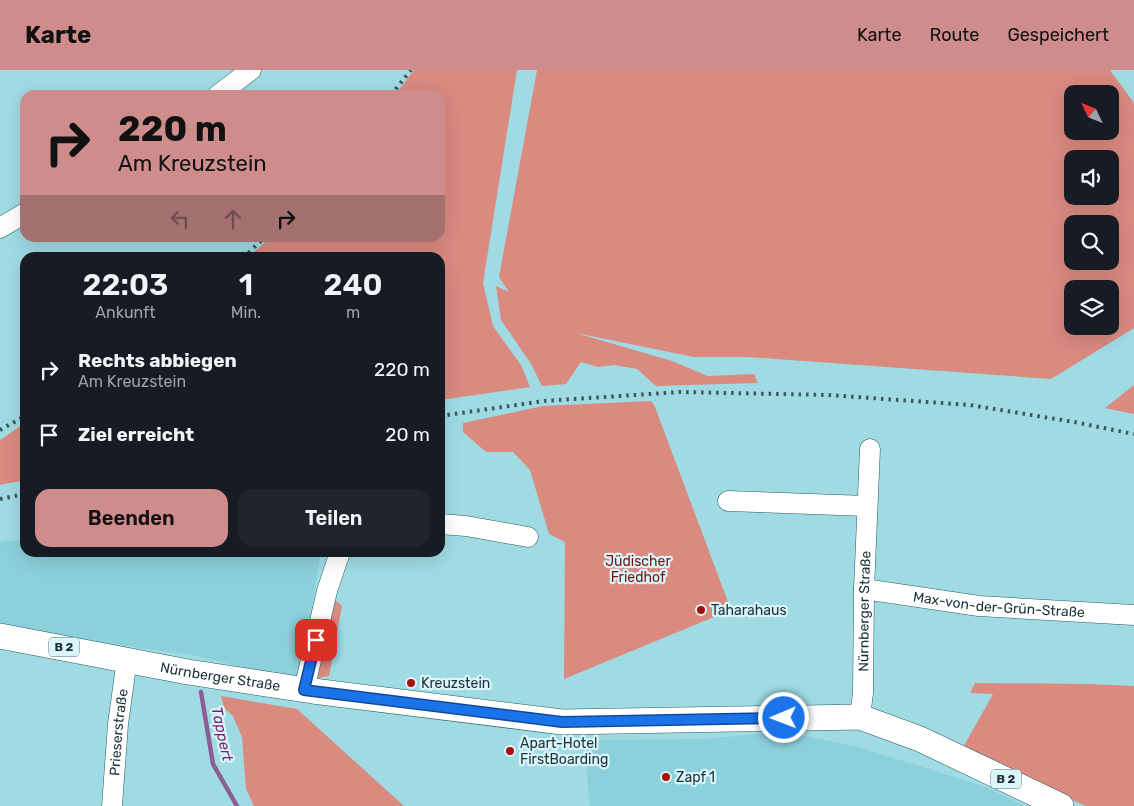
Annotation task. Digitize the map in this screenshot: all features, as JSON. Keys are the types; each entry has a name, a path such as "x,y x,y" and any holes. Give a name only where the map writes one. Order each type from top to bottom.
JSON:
{"main road":[{"name":"Nürnberger Straße","path":"0,636 188,672 304,690 570,723 860,717 920,739 1061,806"}],"street":[{"path":"225,90 251,70"},
{"path":"0,228 20,216"},
{"name":"Nürnberger Straße","path":"860,717 863,678 864,589 870,448"},
{"path":"728,500 867,506"},
{"path":"445,524 466,526 528,537"},
{"path":"304,690 326,591 338,557"},
{"name":"Max-von-der-Grün-Straße","path":"864,589 979,606 1095,614 1134,614"},
{"name":"Prieserstraße","path":"112,806 118,724 127,659"}],"shaded area":[{"path":"20,540 20,557 320,557 299,681 197,656 0,628 0,542"},
{"path":"783,732 855,746 986,787 1024,806 590,806 584,740 702,739"}],"green space":[{"path":"414,70 517,70 483,283 493,326 521,365 530,387 445,399 445,252 254,252 265,242 445,242 445,90 399,90"},
{"path":"537,70 1110,70 1134,103 1134,328 1051,379 747,357 694,357 576,333 672,361 708,376 754,374 758,383 656,386 637,369 614,365 598,367 581,362 566,384 542,386 531,364 501,320 496,286 509,292 499,277"},
{"path":"1134,385 1134,414 1105,408"},
{"name":"Jüdischer Friedhof","path":"651,401 655,407 731,610 564,679 565,542 549,534 530,470 513,452 486,452 463,432 463,423 543,406"},
{"path":"20,426 20,481 0,485 0,440"},
{"path":"336,601 342,606 329,676 319,678 312,671 328,602"},
{"path":"975,683 1134,686 1134,806 1086,806 961,751 993,694 970,693"},
{"path":"221,696 297,709 404,806 254,806 246,789 242,737 233,716 224,708"}],"waterway":[{"name":"Tappert","path":"201,692 213,764 237,806"}],"railway":[{"path":"395,90 411,70"},
{"path":"249,252 260,242"},
{"path":"445,415 544,401 680,392 828,395 970,405 1134,434"},
{"path":"0,430 20,419"},
{"path":"0,499 20,495"}],"place":[{"name":"Taharahaus","path":"701,610"},
{"name":"Kreuzstein","path":"411,683"},
{"name":"Apart-Hotel FirstBoarding","path":"510,751"},
{"name":"Zapf 1","path":"666,777"}],"route":[{"path":"316,640 304,690 578,723 784,718"}]}
